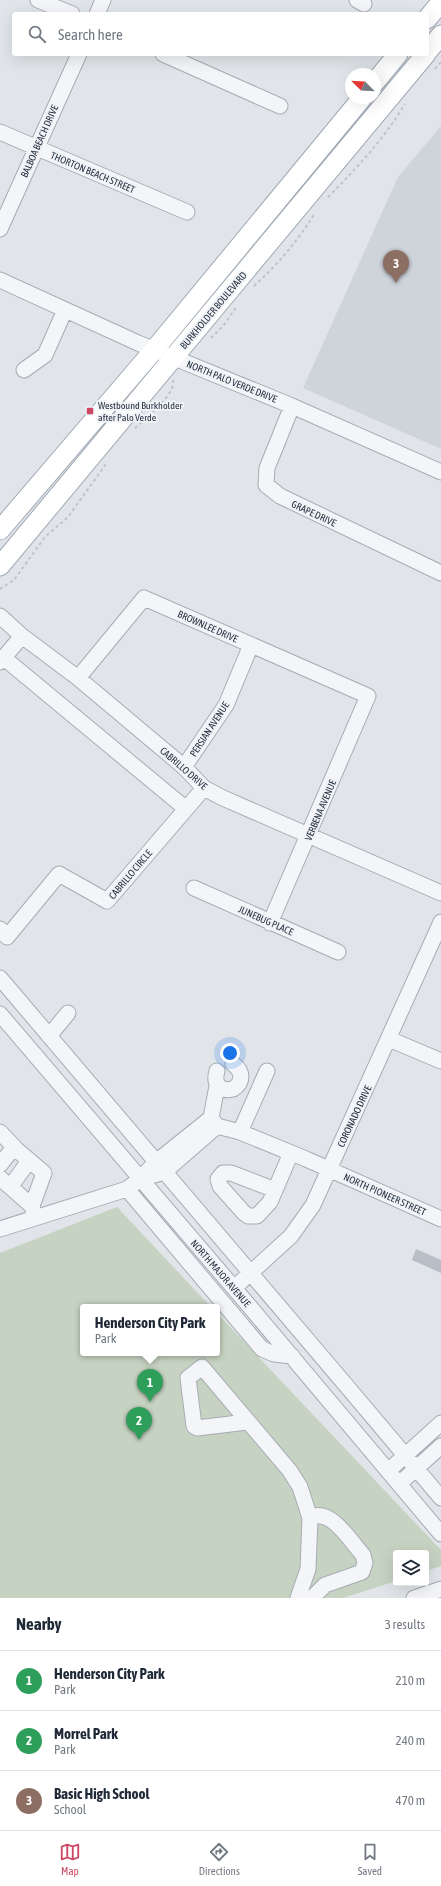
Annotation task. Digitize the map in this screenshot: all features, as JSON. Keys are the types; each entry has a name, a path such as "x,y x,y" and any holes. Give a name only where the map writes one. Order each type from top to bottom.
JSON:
{"main road":[{"path":"429,17 441,2"},
{"name":"BURKHOLDER BOULEVARD","path":"429,49 441,35"},
{"path":"381,75 396,56"},
{"name":"BURKHOLDER BOULEVARD","path":"0,566 424,56"},
{"name":"BURKHOLDER BOULEVARD","path":"2,524 154,350 357,104"}],"street":[{"path":"38,0 67,12"},
{"path":"99,12 104,0"},
{"name":"BALBOA BEACH DRIVE","path":"0,229 44,128 78,56"},
{"path":"168,56 280,106"},
{"name":"THORTON BEACH STREET","path":"0,132 36,149 187,212"},
{"name":"NORTH PALO VERDE DRIVE","path":"0,280 154,350 292,406 441,472"},
{"path":"24,370 45,355 65,310"},
{"name":"GRAPE DRIVE","path":"292,406 267,468 266,485 280,496 441,573"},
{"path":"2,524 23,537"},
{"name":"BROWNLEE DRIVE","path":"78,678 144,598 368,696"},
{"name":"CABRILLO DRIVE","path":"0,616 22,636 78,678 184,767 204,788 223,798 441,893"},
{"path":"22,636 2,660 185,808"},
{"name":"PERSIAN AVENUE","path":"184,767 226,705 251,645"},
{"name":"VERBENA AVENUE","path":"270,923 309,836 368,696"},
{"name":"CABRILLO CIRCLE","path":"0,929 7,937 59,874 107,901 185,808 204,788"},
{"name":"JUNEBUG PLACE","path":"194,888 338,952"},
{"name":"CORONADO DRIVE","path":"234,1288 291,1236 313,1204 441,922"},
{"path":"0,978 160,1167 252,1272 441,1498"},
{"path":"49,1036 68,1013"},
{"name":"NORTH MAJOR AVENUE","path":"0,1014 292,1356 441,1534"},
{"path":"389,1039 441,1061"},
{"path":"217,1086 221,1089 233,1089 239,1084 241,1079 240,1070 233,1064"},
{"path":"0,1229 34,1212 127,1189 160,1167 214,1122 217,1094 215,1077 217,1071"},
{"path":"240,1132 267,1071"},
{"path":"241,1079 260,1087"},
{"name":"NORTH PIONEER STREET","path":"214,1122 329,1169 441,1219"},
{"path":"0,1132 29,1161 44,1173 34,1212"},
{"path":"0,1165 14,1147"},
{"path":"275,1190 291,1154"},
{"path":"29,1161 5,1183 34,1212"},
{"path":"127,1189 262,1349 274,1354 292,1356"},
{"path":"247,1422 197,1428 194,1426 188,1378 202,1367 290,1471 300,1486 310,1518 308,1570 298,1598"},
{"path":"388,1470 441,1423"},
{"path":"399,1484 441,1446"},
{"path":"310,1518 321,1515 331,1519 363,1555 366,1563 362,1572 325,1585 312,1598"},
{"path":"414,1598 441,1589"}],"path":[{"path":"431,72 441,62"},
{"path":"327,198 371,153 391,127 409,99"},
{"path":"250,291 287,254 299,239 316,211"},
{"path":"206,341 224,325 237,306"},
{"path":"133,431 165,400 174,383 172,377"},
{"path":"0,589 14,580 45,537 68,517 107,462"}],"shaded area":[{"path":"441,126 441,449 303,388 398,177"}],"green space":[{"path":"117,1207 208,1304 80,1304 80,1356 220,1356 220,1316 441,1550 441,1566 429,1570 429,1550 393,1550 393,1582 343,1598 0,1598 0,1253"}],"building":[{"path":"416,1249 441,1260 441,1273 412,1260"}],"place":[{"name":"Basic High School","path":"396,283"},
{"name":"Westbound Burkholder after Palo Verde","path":"90,411"},
{"name":"Henderson City Park","path":"150,1402"},
{"name":"Morrel Park","path":"139,1440"}]}
